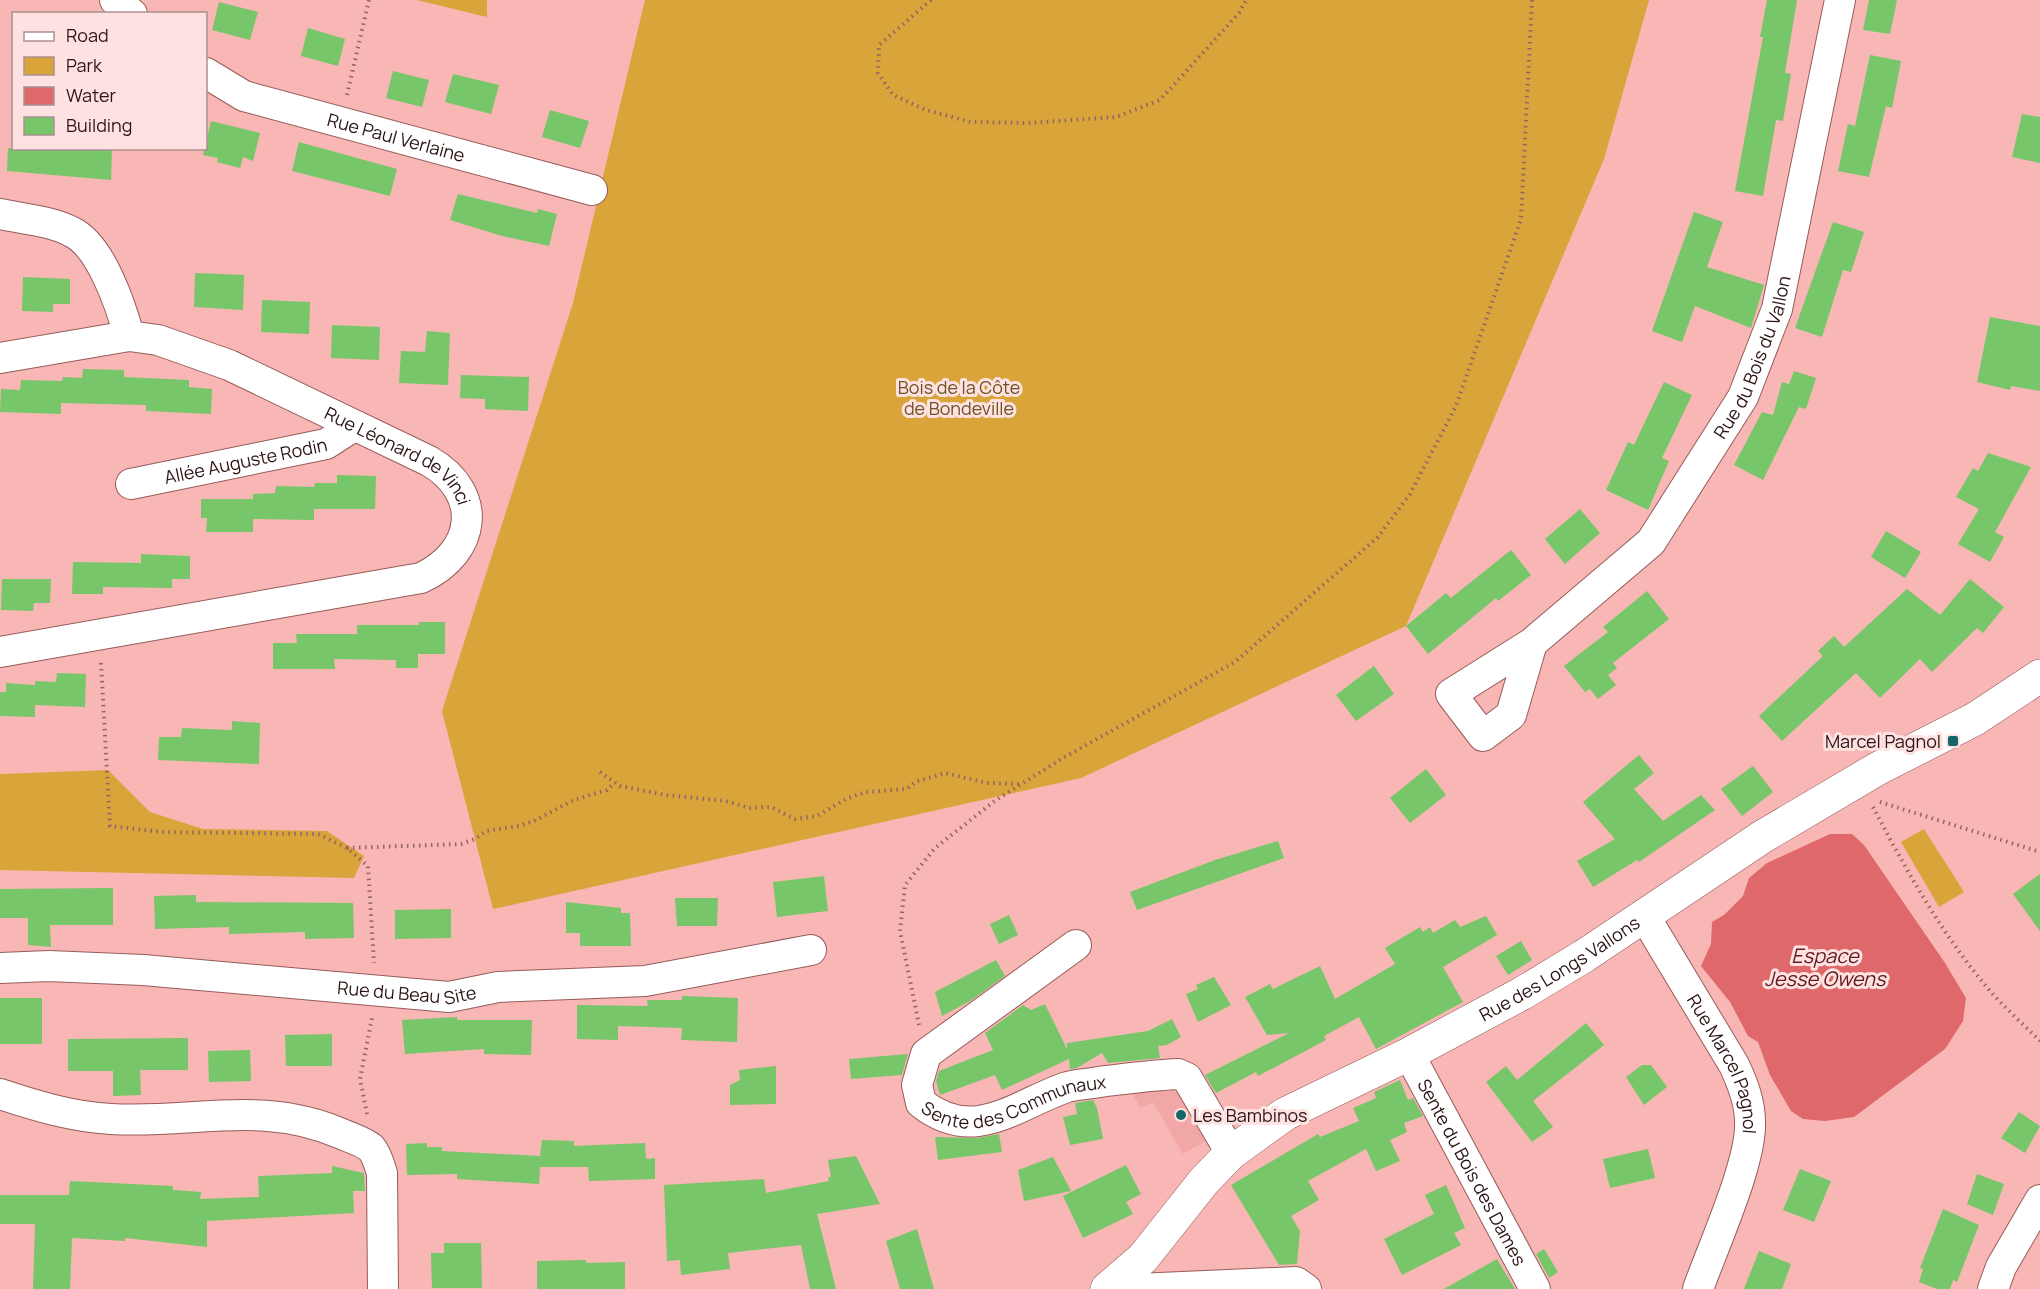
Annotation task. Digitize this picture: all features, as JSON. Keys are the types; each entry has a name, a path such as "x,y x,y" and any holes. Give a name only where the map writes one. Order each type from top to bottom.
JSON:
{"street":[{"path":"115,0 130,12"},
{"name":"Rue du Bois du Vallon","path":"1532,643 1651,542 1743,397 1777,309 1840,0"},
{"name":"Rue Paul Verlaine","path":"207,74 244,96 592,190"},
{"path":"0,214 71,231 81,237 89,246 112,289 129,336"},
{"name":"Rue Léonard de Vinci","path":"0,358 129,336 158,340 229,365 429,460 454,479 468,508 466,524 455,553 443,566 421,578 0,652"},
{"name":"Allée Auguste Rodin","path":"131,484 326,444 354,426"},
{"name":"Rue des Longs Vallons","path":"1107,1289 1143,1258 1204,1180 1231,1153 1285,1114 1409,1054 1521,994 1645,917 1762,837 1855,794 2040,676"},
{"name":"Rue Marcel Pagnol","path":"1645,917 1734,1065 1745,1088 1748,1106 1750,1124 1742,1167 1698,1289"},
{"path":"926,1054 1076,945"},
{"name":"Rue du Beau Site","path":"0,968 49,966 143,970 449,997 498,987 645,981 812,950"},
{"name":"Sente des Communaux","path":"926,1054 917,1085 921,1103 932,1112 960,1123 1005,1115 1069,1086 1178,1074 1187,1078 1231,1153"},
{"name":"Sente du Bois des Dames","path":"1409,1054 1535,1289"},
{"path":"0,1094 72,1114 112,1119 260,1114 290,1116 330,1129 369,1146 376,1155 382,1173 383,1289"},
{"path":"1993,1289 2007,1257 2040,1200"},
{"path":"1137,1289 1301,1285"}],"path":[{"path":"349,86 369,0"},
{"path":"932,0 879,45 878,73 893,95 926,110 970,122 1028,123 1116,117 1160,100 1239,13 1246,0"},
{"path":"926,1054 900,931 905,885 935,848 996,800 1063,758 1235,662 1378,537 1410,494 1456,406 1521,219 1532,0"},
{"path":"100,634 110,826 163,832 318,834 346,848 368,866 374,1006 360,1079 363,1104 372,1128 369,1146"},
{"path":"600,772 608,775 614,783 666,795 726,801 749,807 771,807 795,819 817,816 857,795 907,789 915,782 945,773 987,783 1022,784"},
{"path":"346,848 461,844 475,839 486,831 519,826 574,800 607,790 614,783"},
{"path":"1855,794 2040,852"},
{"path":"1855,794 1948,934 1991,992 2040,1041"}],"shaded area":[{"name":"Les Bambinos","path":"1179,1082 1212,1137 1183,1154 1153,1102 1141,1108 1126,1085"}],"green space":[{"path":"417,0 487,0 487,17"},
{"name":"Bois de la Côte de Bondeville","path":"645,0 1649,0 1604,159 1406,626 1081,778 493,909 442,711 573,303"},
{"path":"108,770 150,812 203,829 327,831 364,856 354,878 0,870 0,774"},
{"path":"1924,829 1964,892 1939,907 1901,842"}],"water":[{"name":"Espace Jesse Owens","path":"1830,834 1852,834 1864,845 1945,963 1966,998 1963,1021 1945,1049 1854,1117 1825,1121 1803,1119 1791,1111 1770,1075 1758,1042 1748,1036 1730,1002 1701,966 1711,944 1712,922 1724,915 1743,896 1749,878 1767,863"}],"building":[{"path":"1767,0 1797,0 1785,73 1791,74 1783,121 1776,120 1763,196 1735,191 1763,37 1760,37"},
{"path":"1869,0 1897,0 1890,34 1863,30"},
{"path":"219,2 258,12 250,40 212,30"},
{"path":"308,28 345,39 338,66 301,56"},
{"path":"1870,55 1901,61 1892,108 1886,106 1869,177 1838,171 1848,124 1855,126"},
{"path":"393,71 429,80 422,107 386,98"},
{"path":"453,74 499,85 491,114 445,102"},
{"path":"550,110 589,121 580,148 542,137"},
{"path":"2022,114 2040,117 2040,163 2012,157"},
{"path":"211,121 260,133 253,161 243,157 240,168 217,162 218,158 203,155 204,150 207,150"},
{"path":"299,142 397,169 390,196 292,171"},
{"path":"8,148 12,150 112,150 111,180 7,171"},
{"path":"458,194 537,213 538,209 557,214 549,246 502,236 450,220"},
{"path":"1694,212 1723,222 1707,267 1764,285 1751,328 1695,306 1682,342 1652,331"},
{"path":"1833,222 1864,232 1851,272 1843,270 1822,337 1795,328"},
{"path":"195,273 244,275 243,310 194,307"},
{"path":"23,277 70,279 70,304 53,304 53,312 22,311"},
{"path":"262,300 310,302 309,334 261,332"},
{"path":"1990,317 2040,326 2040,391 2011,386 2010,390 1977,382"},
{"path":"332,325 380,327 379,360 331,358"},
{"path":"427,331 450,333 448,385 399,383 401,351 425,352"},
{"path":"83,369 124,370 124,377 189,380 189,387 212,389 211,414 146,411 146,405 61,403 61,414 0,412 1,389 20,390 21,380 62,381 63,377 82,378"},
{"path":"1794,371 1816,378 1806,409 1799,407 1763,480 1734,465 1762,412 1773,415 1782,382 1789,384"},
{"path":"461,375 529,377 528,411 485,409 485,399 460,398"},
{"path":"1664,382 1692,395 1662,458 1669,461 1648,510 1606,490 1628,442 1634,445"},
{"path":"1988,453 2031,467 1995,532 2004,537 1990,562 1958,544 1979,509 1956,497 1973,468 1978,471"},
{"path":"337,475 376,476 375,509 314,509 314,520 253,519 253,532 206,532 207,518 201,518 201,499 253,499 253,494 275,493 276,486 314,487 315,483 337,483"},
{"path":"1580,509 1600,533 1565,564 1545,539"},
{"path":"1886,531 1921,552 1905,578 1871,557"},
{"path":"1511,550 1531,575 1498,601 1496,598 1428,654 1406,626 1446,593 1451,598"},
{"path":"141,554 190,556 190,579 172,579 172,588 103,587 103,594 72,594 73,562 141,563"},
{"path":"2,579 51,579 50,603 34,603 33,611 1,610"},
{"path":"1970,579 2004,607 1983,633 1977,628 1932,672 1920,659 1880,698 1856,673 1782,741 1759,716 1823,656 1818,651 1834,636 1844,647 1907,589 1940,615"},
{"path":"1647,591 1669,619 1613,663 1617,668 1608,675 1616,685 1598,699 1590,689 1585,692 1564,666 1608,632 1603,627"},
{"path":"419,622 445,622 445,654 418,654 418,668 396,668 396,660 334,659 335,669 273,669 273,643 297,643 296,634 357,634 357,625 419,625"},
{"path":"1374,666 1394,694 1356,721 1336,695"},
{"path":"57,673 86,674 85,707 35,705 35,717 0,716 0,692 6,692 6,683 35,685 35,681 56,682"},
{"path":"232,721 260,723 259,764 158,760 159,737 181,737 182,728 232,730"},
{"path":"1639,755 1654,773 1634,789 1663,821 1701,795 1715,810 1639,862 1637,860 1593,887 1577,861 1615,839 1583,802"},
{"path":"1753,766 1773,792 1742,816 1721,789"},
{"path":"1426,769 1446,795 1410,823 1390,798"},
{"path":"1278,841 1284,858 1137,910 1130,892 1215,860"},
{"path":"2040,874 2040,931 2013,894"},
{"path":"824,876 828,911 777,917 773,882"},
{"path":"113,888 113,925 50,925 51,947 28,945 28,918 0,918 0,889"},
{"path":"196,895 196,902 353,903 354,938 305,939 305,932 229,934 229,927 155,929 154,896"},
{"path":"675,898 718,898 717,926 677,926"},
{"path":"566,902 621,908 621,913 630,913 631,946 580,946 580,933 566,933"},
{"path":"451,909 451,938 395,939 395,910"},
{"path":"1009,915 1018,935 999,944 990,924"},
{"path":"1486,916 1497,935 1443,967 1463,1002 1376,1049 1359,1017 1324,1036 1326,1040 1258,1076 1256,1072 1216,1093 1205,1075 1289,1033 1267,1035 1245,997 1270,984 1273,989 1320,966 1335,999 1395,964 1385,948 1420,927 1423,932 1430,927 1433,933 1455,920 1460,927"},
{"path":"1521,941 1532,960 1508,975 1496,956"},
{"path":"996,960 1005,976 970,1001 942,1016 935,992"},
{"path":"1214,977 1231,1005 1198,1022 1186,994 1198,989 1196,985"},
{"path":"682,996 738,998 737,1042 681,1040 682,1028 618,1026 618,1040 577,1039 577,1005 648,1006 647,1000 682,1000"},
{"path":"0,998 42,998 42,1044 0,1044"},
{"path":"1045,1004 1067,1049 1067,1043 1148,1031 1172,1019 1181,1037 1167,1045 1158,1046 1160,1058 1108,1063 1102,1053 1077,1068 1070,1069 1069,1059 1002,1090 995,1075 940,1095 936,1081 939,1071 993,1050 985,1033 1023,1005 1031,1010"},
{"path":"457,1017 457,1020 532,1020 531,1055 484,1054 484,1049 405,1054 402,1020"},
{"path":"1586,1023 1604,1045 1533,1101 1553,1127 1532,1142 1486,1082 1506,1066 1517,1080"},
{"path":"332,1034 332,1066 286,1066 285,1035"},
{"path":"188,1038 188,1070 140,1070 141,1095 113,1096 113,1071 68,1071 68,1039"},
{"path":"250,1050 251,1081 209,1082 208,1051"},
{"path":"908,1054 902,1075 851,1079 849,1059"},
{"path":"1642,1065 1651,1065 1667,1087 1644,1105 1626,1077"},
{"path":"776,1066 776,1104 730,1105 730,1085 740,1080 739,1070"},
{"path":"1400,1080 1408,1100 1413,1098 1423,1116 1404,1123 1407,1132 1390,1140 1400,1161 1376,1171 1366,1149 1308,1181 1319,1200 1291,1216 1300,1231 1297,1264 1279,1265 1231,1185 1318,1134 1320,1137 1359,1121 1353,1108 1376,1098 1374,1092"},
{"path":"1093,1100 1097,1108 1103,1139 1070,1145 1063,1117 1077,1114 1075,1103"},
{"path":"2019,1112 2040,1126 2025,1153 2001,1138"},
{"path":"999,1134 1002,1152 938,1160 935,1137 977,1138"},
{"path":"542,1140 574,1141 574,1146 645,1143 646,1159 655,1158 655,1179 589,1181 588,1167 540,1167 539,1184 457,1179 457,1174 407,1175 406,1144 427,1143 427,1147 442,1147 442,1151 540,1156"},
{"path":"1648,1149 1655,1178 1610,1188 1603,1159"},
{"path":"856,1156 880,1204 817,1214 836,1289 810,1289 801,1245 728,1253 730,1269 681,1275 680,1260 667,1261 664,1185 764,1179 766,1193 829,1181 828,1177 831,1177 828,1160"},
{"path":"1053,1157 1071,1191 1024,1201 1018,1170"},
{"path":"1126,1165 1141,1194 1126,1202 1133,1214 1083,1238 1063,1196"},
{"path":"332,1166 364,1173 365,1191 353,1191 354,1213 207,1221 207,1247 125,1238 125,1241 72,1238 70,1289 33,1289 35,1224 0,1224 0,1195 69,1195 70,1181 173,1186 173,1190 201,1192 200,1199 259,1197 258,1176 332,1173"},
{"path":"1800,1169 1831,1181 1814,1222 1783,1210"},
{"path":"1977,1174 2004,1184 1993,1215 1967,1204"},
{"path":"1446,1185 1465,1228 1454,1233 1461,1245 1402,1275 1384,1239 1434,1214 1425,1195"},
{"path":"1943,1209 1979,1225 1957,1282 1953,1280 1950,1289 1937,1289 1919,1282 1923,1269 1920,1268"},
{"path":"917,1229 934,1289 900,1289 886,1241"},
{"path":"444,1243 481,1243 482,1288 432,1288 431,1253 444,1253"},
{"path":"1544,1249 1558,1272 1549,1278 1536,1254"},
{"path":"1759,1251 1791,1264 1782,1289 1744,1289"},
{"path":"1497,1259 1515,1289 1444,1289"},
{"path":"586,1260 586,1263 625,1262 625,1289 537,1289 537,1261"}],"place":[{"name":"Marcel Pagnol","path":"1953,741"},
{"name":"Les Bambinos","path":"1181,1115"}]}
